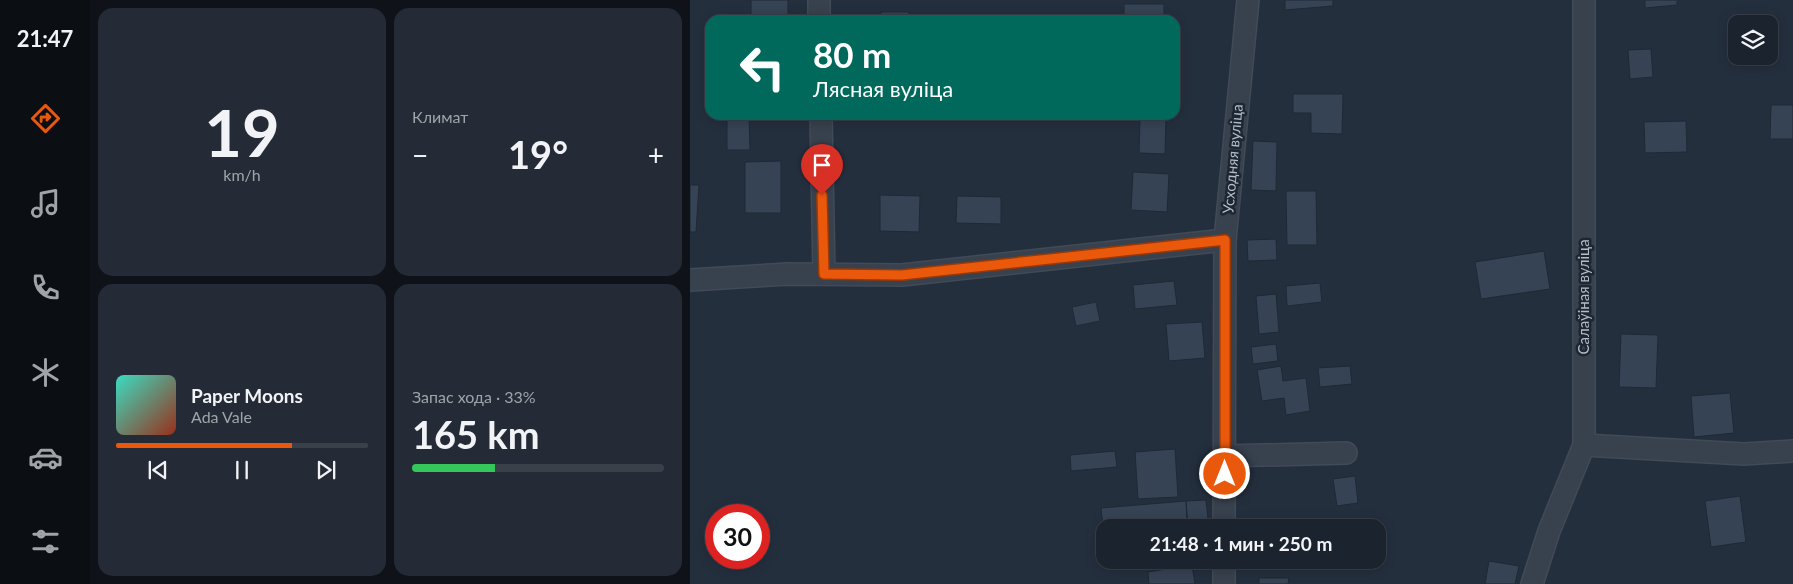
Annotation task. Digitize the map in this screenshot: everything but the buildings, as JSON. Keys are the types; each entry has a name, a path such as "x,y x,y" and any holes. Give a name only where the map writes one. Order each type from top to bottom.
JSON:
{"street":[{"path":"819,0 819,15"},
{"name":"Усходняя вуліца","path":"1224,519 1225,240 1248,0"},
{"name":"Салаўіная вуліца","path":"1532,584 1549,531 1584,445 1584,0"},
{"path":"821,120 824,274"},
{"path":"690,280 788,274 902,275 1225,240"},
{"path":"1584,445 1744,454 1793,451"},
{"path":"1225,456 1346,453"},
{"path":"1224,569 1224,584"}],"route":[{"path":"822,195 824,274 902,275 1225,240 1225,474"}]}
